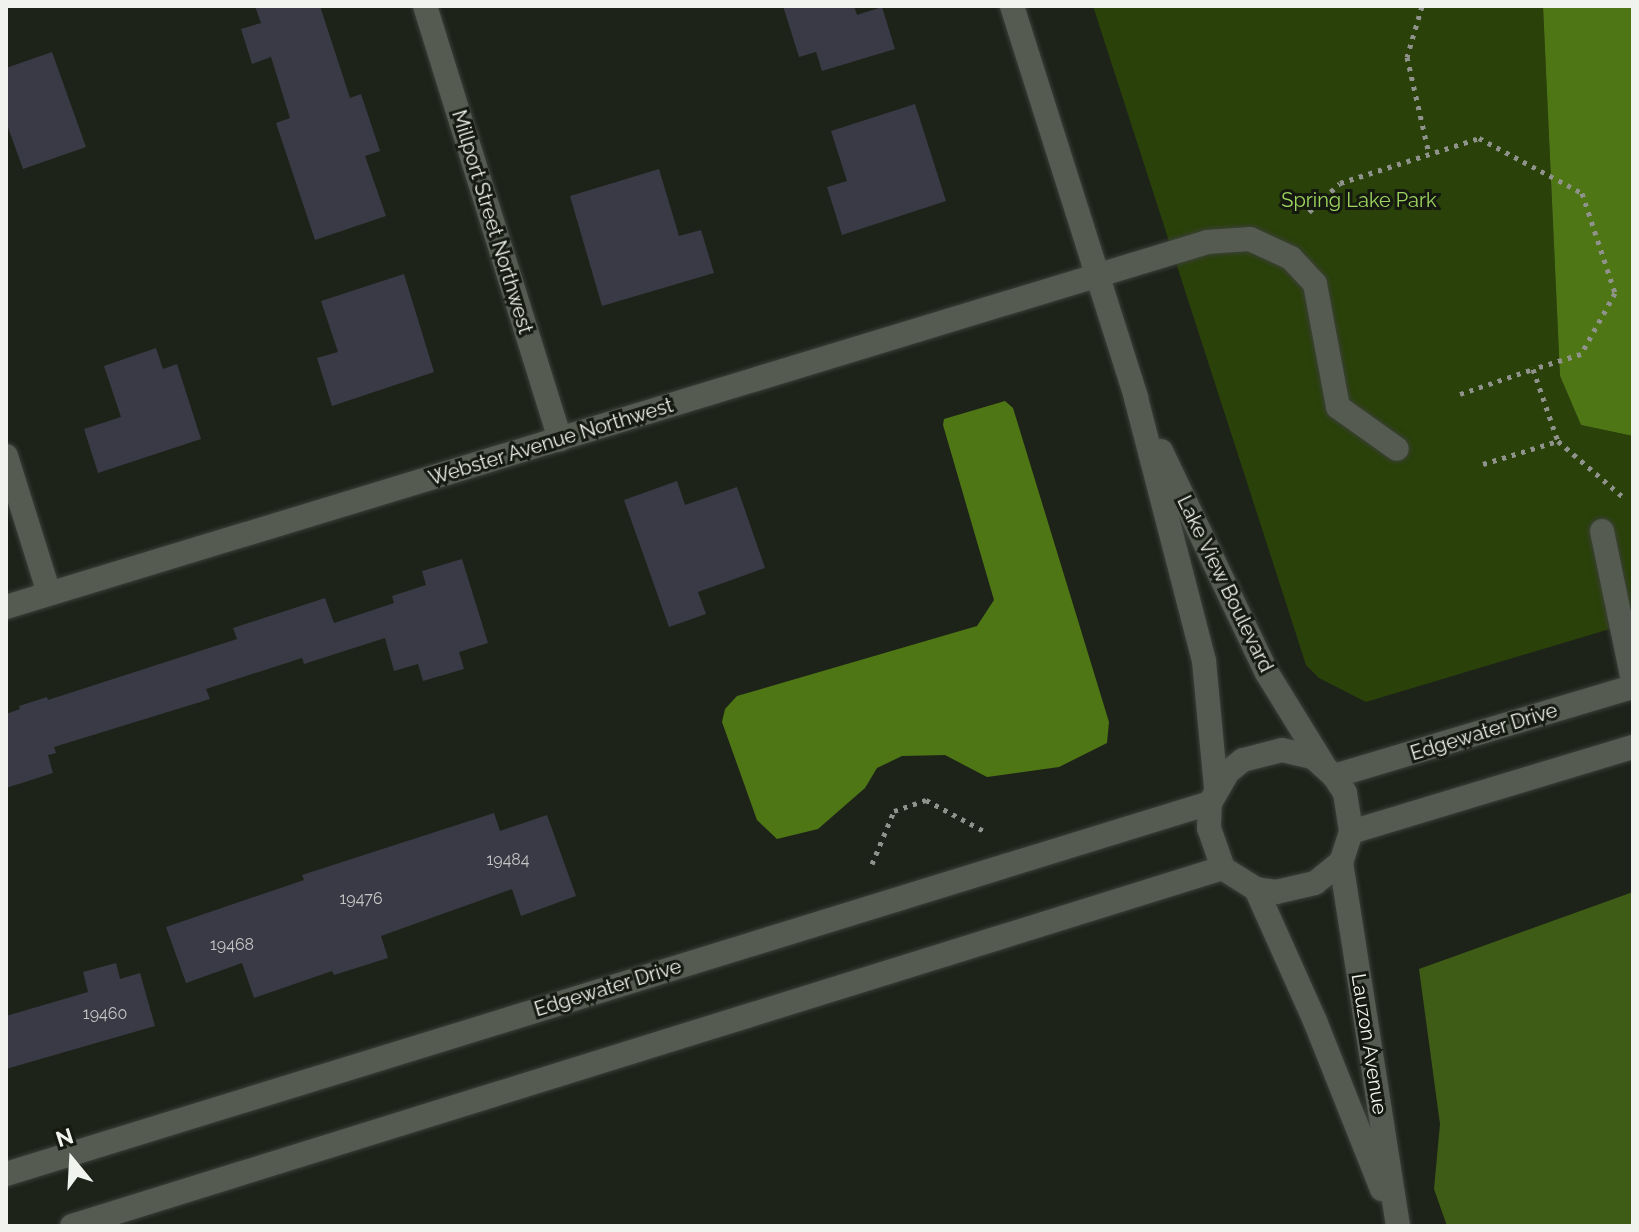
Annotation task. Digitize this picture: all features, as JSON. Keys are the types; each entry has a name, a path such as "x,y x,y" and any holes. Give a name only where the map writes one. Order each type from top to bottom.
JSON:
{"street":[{"name":"Millport Street Northwest","path":"425,6 560,439"},
{"name":"Lake View Boulevard","path":"1012,6 1136,398 1204,661 1213,796"},
{"name":"Webster Avenue Northwest","path":"6,607 1207,242 1250,239 1291,258 1315,284 1338,407 1397,449"},
{"name":"Lake View Boulevard","path":"1136,398 1267,673 1329,770"},
{"path":"6,456 49,593"},
{"path":"1602,531 1633,681"},
{"name":"Edgewater Drive","path":"1329,770 1633,687"},
{"path":"1351,832 1633,747"},
{"path":"1282,750 1313,757 1329,770 1345,793 1351,832 1341,862 1315,883 1297,890 1277,892 1256,889 1223,868 1209,828 1213,796 1235,766 1262,752 1282,750"},
{"name":"Edgewater Drive","path":"6,1174 1213,796"},
{"name":"Lauzon Avenue","path":"1341,862 1398,1226"},
{"path":"72,1226 1223,868"},
{"name":"Lauzon Avenue","path":"1256,889 1315,1021 1398,1226"}],"path":[{"path":"1422,6 1407,57 1429,154"},
{"path":"1309,212 1340,183 1479,138 1582,193 1615,293 1581,354 1460,394"},
{"path":"1533,369 1558,441 1623,497"},
{"path":"1483,464 1558,441"},
{"path":"872,864 894,811 926,800 984,831"}],"green space":[{"name":"Spring Lake Park","path":"1093,6 1543,6 1560,376 1581,425 1633,436 1633,622 1366,702 1319,678 1306,665"}],"shaded area":[{"path":"1543,6 1633,6 1633,436 1581,425 1560,376"},
{"path":"1005,401 1013,408 1109,722 1107,743 1059,767 987,777 945,755 902,756 877,768 865,788 818,829 777,839 757,820 722,722 725,709 737,696 977,626 994,600 943,425 944,419"},
{"path":"1633,892 1633,1226 1447,1226 1434,1189 1440,1124 1419,969"}],"building":[{"path":"255,6 320,6 350,98 361,94 380,151 365,156 386,216 315,240 276,123 290,118 271,57 252,64 241,29 261,23"},
{"path":"783,6 854,6 857,15 882,7 895,49 822,71 816,52 799,57"},
{"path":"52,52 86,147 23,169 6,122 6,68"},
{"path":"915,104 946,201 842,235 827,187 847,181 831,131"},
{"path":"659,169 679,236 701,230 714,273 602,306 570,196"},
{"path":"404,274 434,372 332,406 317,358 338,352 321,301"},
{"path":"156,348 163,369 177,364 201,439 98,473 84,429 121,417 104,366"},
{"path":"677,481 685,505 737,487 765,568 698,592 706,614 669,627 624,500"},
{"path":"462,559 488,643 459,652 464,669 423,681 418,664 394,671 385,638 304,664 302,658 206,689 210,699 54,747 56,753 48,755 53,773 6,788 6,714 20,709 19,706 47,697 48,700 237,639 233,628 325,598 334,623 394,603 392,596 426,585 422,571"},
{"path":"494,813 500,831 547,815 576,896 521,916 512,889 381,936 388,958 334,975 332,971 254,998 242,963 186,983 166,927 304,880 302,875"},
{"path":"116,963 120,979 140,973 155,1026 6,1069 6,1016 88,992 83,972"}]}
